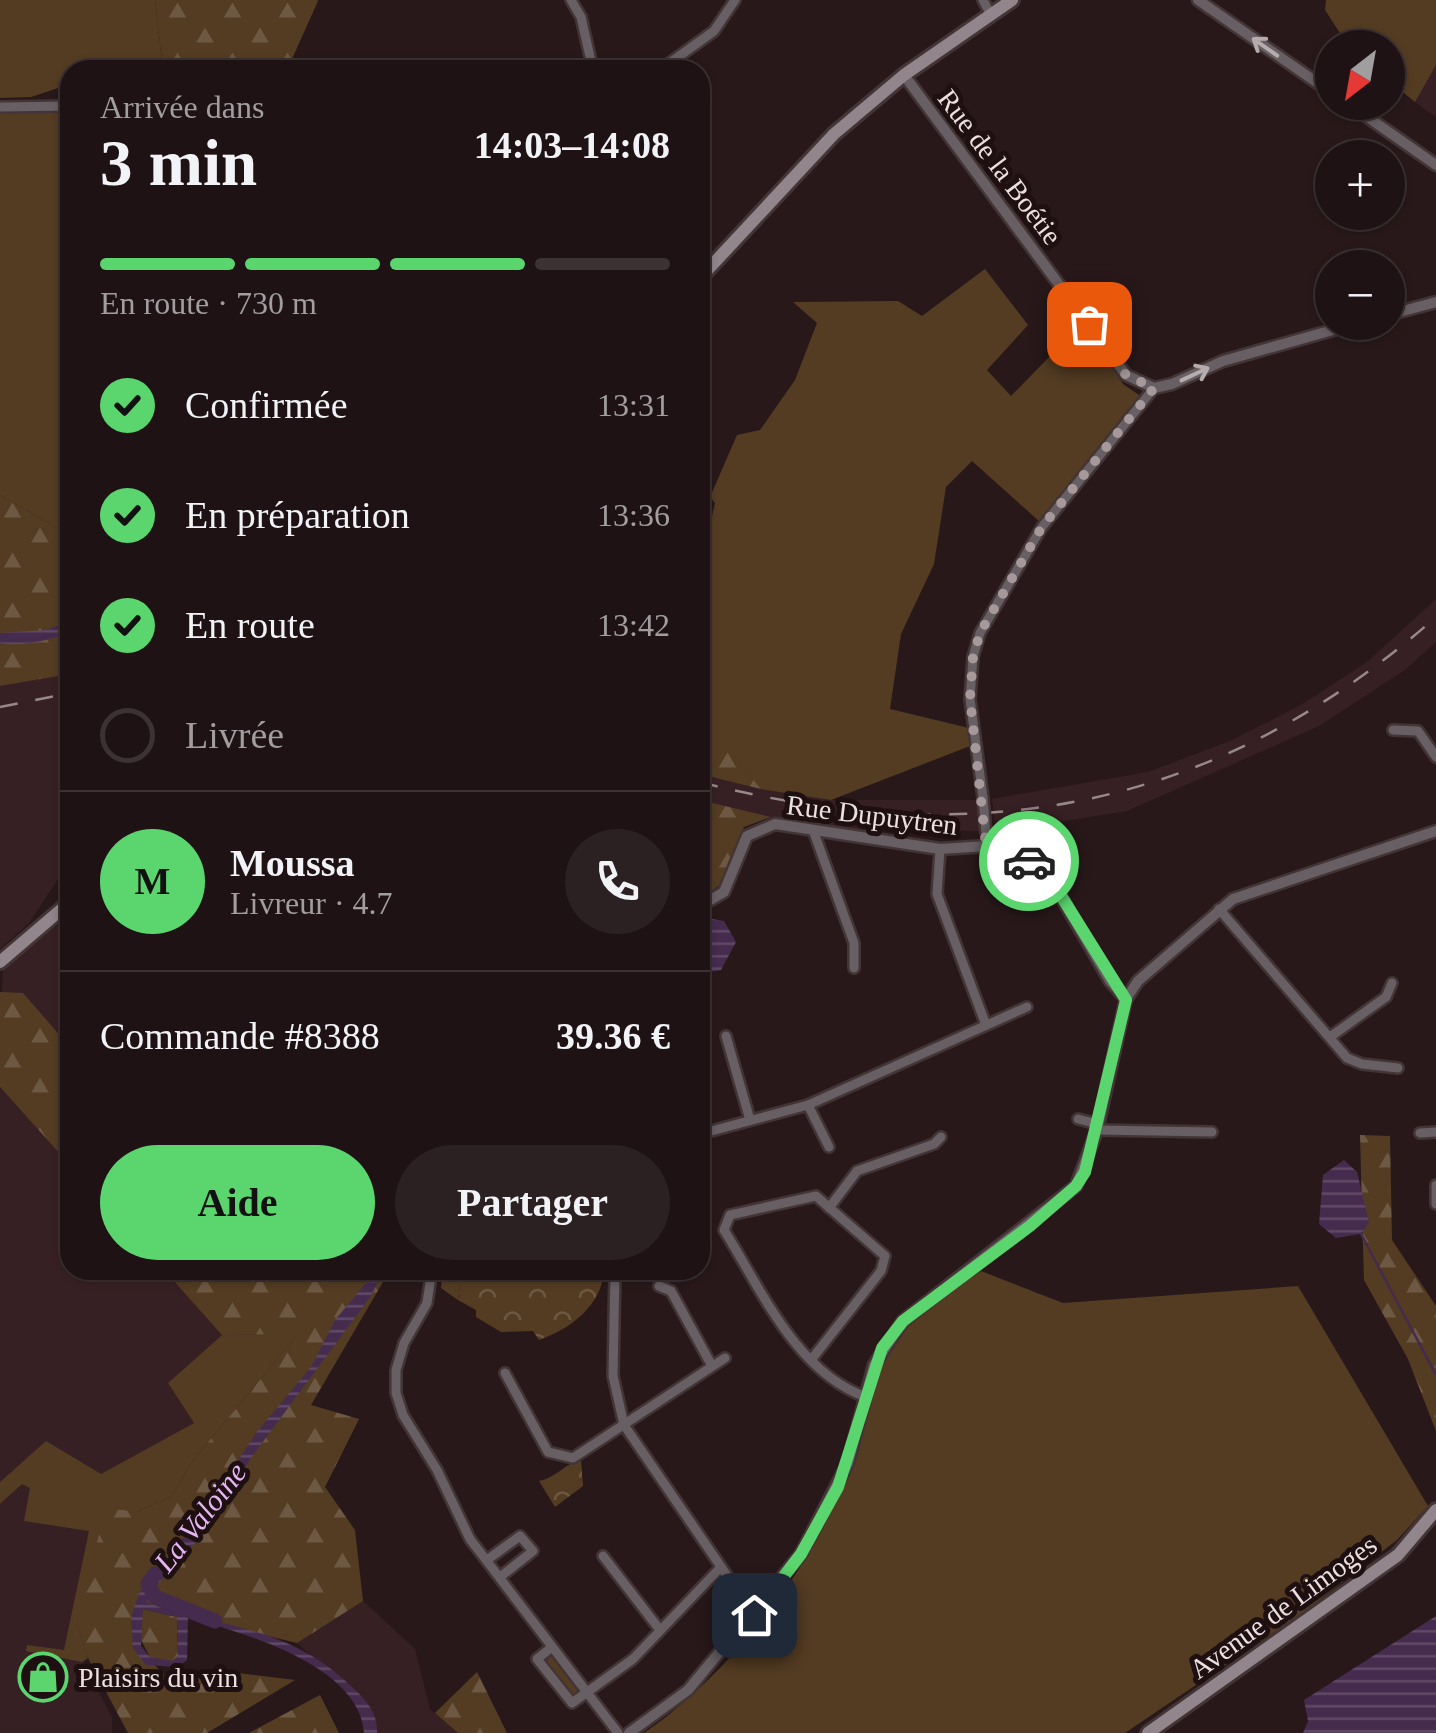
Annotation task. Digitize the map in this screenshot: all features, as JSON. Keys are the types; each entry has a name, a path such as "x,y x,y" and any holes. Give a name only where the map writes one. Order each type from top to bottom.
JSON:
{"main road":[{"path":"710,267 834,134 904,75 1012,0"},
{"path":"0,962 60,911"},
{"name":"Avenue de Limoges","path":"1148,1733 1398,1556 1436,1510"}],"street":[{"path":"571,0 596,60"},
{"path":"674,60 714,31 735,0"},
{"path":"983,0 992,15"},
{"path":"1198,0 1315,81"},
{"name":"Rue de la Boétie","path":"904,75 1126,375 1154,388"},
{"path":"0,106 60,106"},
{"path":"1372,120 1436,165"},
{"path":"1405,310 1436,302"},
{"path":"986,840 970,698 973,657 980,633 1042,527 1154,388 1223,361 1315,335"},
{"path":"1393,730 1418,732 1436,756"},
{"name":"Rue Dupuytren","path":"710,900 724,892 738,852 758,829 775,824 940,849 986,840 1050,878 1126,1000"},
{"path":"813,830 854,943 854,968"},
{"path":"629,1733 688,1690 801,1554 848,1463 874,1365 903,1321 1018,1236 1076,1186 1098,1127 1126,1000 1138,981 1220,910 1258,888 1436,831"},
{"path":"940,849 938,894 986,1026"},
{"path":"1220,910 1347,1058 1398,1068"},
{"path":"1330,1038 1386,997 1392,983"},
{"path":"710,1131 808,1105 1028,1007"},
{"path":"726,1036 750,1120"},
{"path":"808,1105 829,1147"},
{"path":"1078,1119 1098,1127 1212,1132"},
{"path":"1420,1133 1436,1132"},
{"path":"829,1208 856,1171 941,1137"},
{"path":"1436,1186 1436,1204"},
{"path":"811,1360 881,1271 885,1256 816,1196 805,1195 730,1215 724,1230 811,1360 850,1391 866,1397"},
{"path":"430,1280 427,1303 404,1343 396,1370 396,1394 403,1415 437,1470 470,1539 618,1733"},
{"path":"615,1280 613,1376 624,1425 754,1615"},
{"path":"659,1286 671,1290 712,1366"},
{"path":"505,1373 548,1452 559,1458 573,1458 725,1358"},
{"path":"487,1560 520,1536 533,1551 500,1577"},
{"path":"603,1556 660,1630"},
{"path":"552,1647 537,1659 572,1703 633,1658 721,1567"}],"shaded area":[{"path":"1436,65 1436,117 1415,102"},
{"path":"1436,599 1436,642 1405,670 1319,726 1127,811 996,832 992,799 1148,772 1230,741 1301,705 1367,662"},
{"path":"60,676 60,880 29,923 0,949 0,686"},
{"path":"710,776 831,800 980,800 980,831 851,829 771,817 710,802"},
{"path":"60,923 60,1040 2,991 3,970"},
{"path":"0,1087 60,1154 60,1280 173,1280 222,1335 168,1383 194,1423 100,1475 76,1622 88,1658 83,1663 112,1717 112,1733 0,1733 0,1504 22,1483 15,1468 0,1482"},
{"path":"363,1601 415,1649 430,1709 458,1733 374,1733 362,1701 297,1643"}],"green space":[{"path":"0,0 155,0 162,60 60,60 60,87 31,97 0,98"},
{"path":"155,0 318,1 291,60 162,60"},
{"path":"1326,0 1436,0 1436,65 1415,102 1405,94 1405,30 1338,30 1325,10"},
{"path":"60,110 59,529 0,495 0,113"},
{"path":"985,269 1028,325 987,370 1011,396 1054,352 1063,365 1093,340 1123,384 1142,397 1040,522 972,461 946,487 934,564 901,634 890,709 969,728 970,746 831,800 761,789 710,728 710,525 715,503 710,497 737,435 760,430 795,380 817,323 793,302 898,301 922,316"},
{"path":"0,495 60,527 60,676 0,686"},
{"path":"710,727 761,789 710,776"},
{"path":"710,802 771,817 744,827 721,884 710,892"},
{"path":"0,992 23,993 60,1036 60,1154 0,1087"},
{"path":"1360,1135 1390,1136 1392,1240 1436,1306 1436,1431 1408,1359 1364,1280"},
{"path":"981,1271 1063,1303 1298,1286 1428,1506 1397,1540 1301,1614 1125,1733 644,1733 705,1683 734,1653 811,1550 845,1479 881,1364 901,1329 928,1305"},
{"path":"173,1280 384,1280 311,1405 359,1419 325,1487 355,1530 363,1601 297,1643 141,1605 141,1615 143,1609 177,1617 178,1656 172,1662 150,1657 140,1638 138,1649 173,1683 212,1670 295,1680 207,1733 128,1733 88,1658 76,1622 106,1508 137,1512 172,1496 194,1459 298,1334 222,1335"},
{"path":"442,1280 461,1280 458,1300 441,1288"},
{"path":"461,1280 602,1280 591,1305 573,1323 539,1340 533,1331 501,1332 458,1300"},
{"path":"299,1333 194,1459 172,1496 137,1512 76,1622 88,1658 82,1662 26,1651 27,1645 64,1650 89,1531 24,1521 30,1488 22,1484 0,1504 0,1482 46,1441 101,1474 194,1423 168,1383 222,1335"},
{"path":"581,1460 583,1486 555,1507 539,1481"},
{"path":"551,1654 579,1691 571,1697 543,1660"},
{"path":"477,1672 507,1733 458,1733 435,1713"},
{"path":"320,1695 339,1733 249,1733"}],"water":[{"path":"60,625 60,636 27,643 0,643 0,633 46,630"},
{"path":"710,919 724,921 736,942 721,970 710,972"},
{"path":"1344,1160 1357,1172 1369,1222 1361,1234 1336,1238 1319,1224 1323,1175"},
{"path":"369,1280 379,1280 253,1455 203,1534 148,1595 147,1603 255,1632 304,1652 362,1697 373,1713 377,1733 364,1733 358,1709 321,1670 238,1632 188,1618 187,1660 178,1667 146,1665 133,1648 131,1618 139,1593 210,1504 256,1433 311,1367 335,1320","holes":["143,1609 177,1617 178,1656 172,1661 150,1657 141,1646"]},
{"path":"1436,1616 1436,1733 1303,1733 1308,1721 1304,1700"}],"waterway":[{"path":"1361,1234 1436,1375"},
{"name":"La Valoine","path":"155,1574 148,1584 155,1597 215,1621"}],"railway":[{"path":"710,784 802,803 902,814 998,812 1090,799 1181,773 1268,734 1353,682 1436,617"},
{"path":"0,707 60,695"}],"way so far":[{"path":"1029,861 986,846 970,698 973,657 991,611 1042,527 1153,391 1154,388 1126,375 1089,324"}],"place":[{"name":"Plaisirs du vin","path":"43,1677"}],"route":[{"path":"754,1615 801,1554 838,1487 857,1437 874,1365 882,1348 903,1321 1030,1226 1076,1186 1085,1172 1126,1000 1110,981 1050,878 1029,861"}]}
